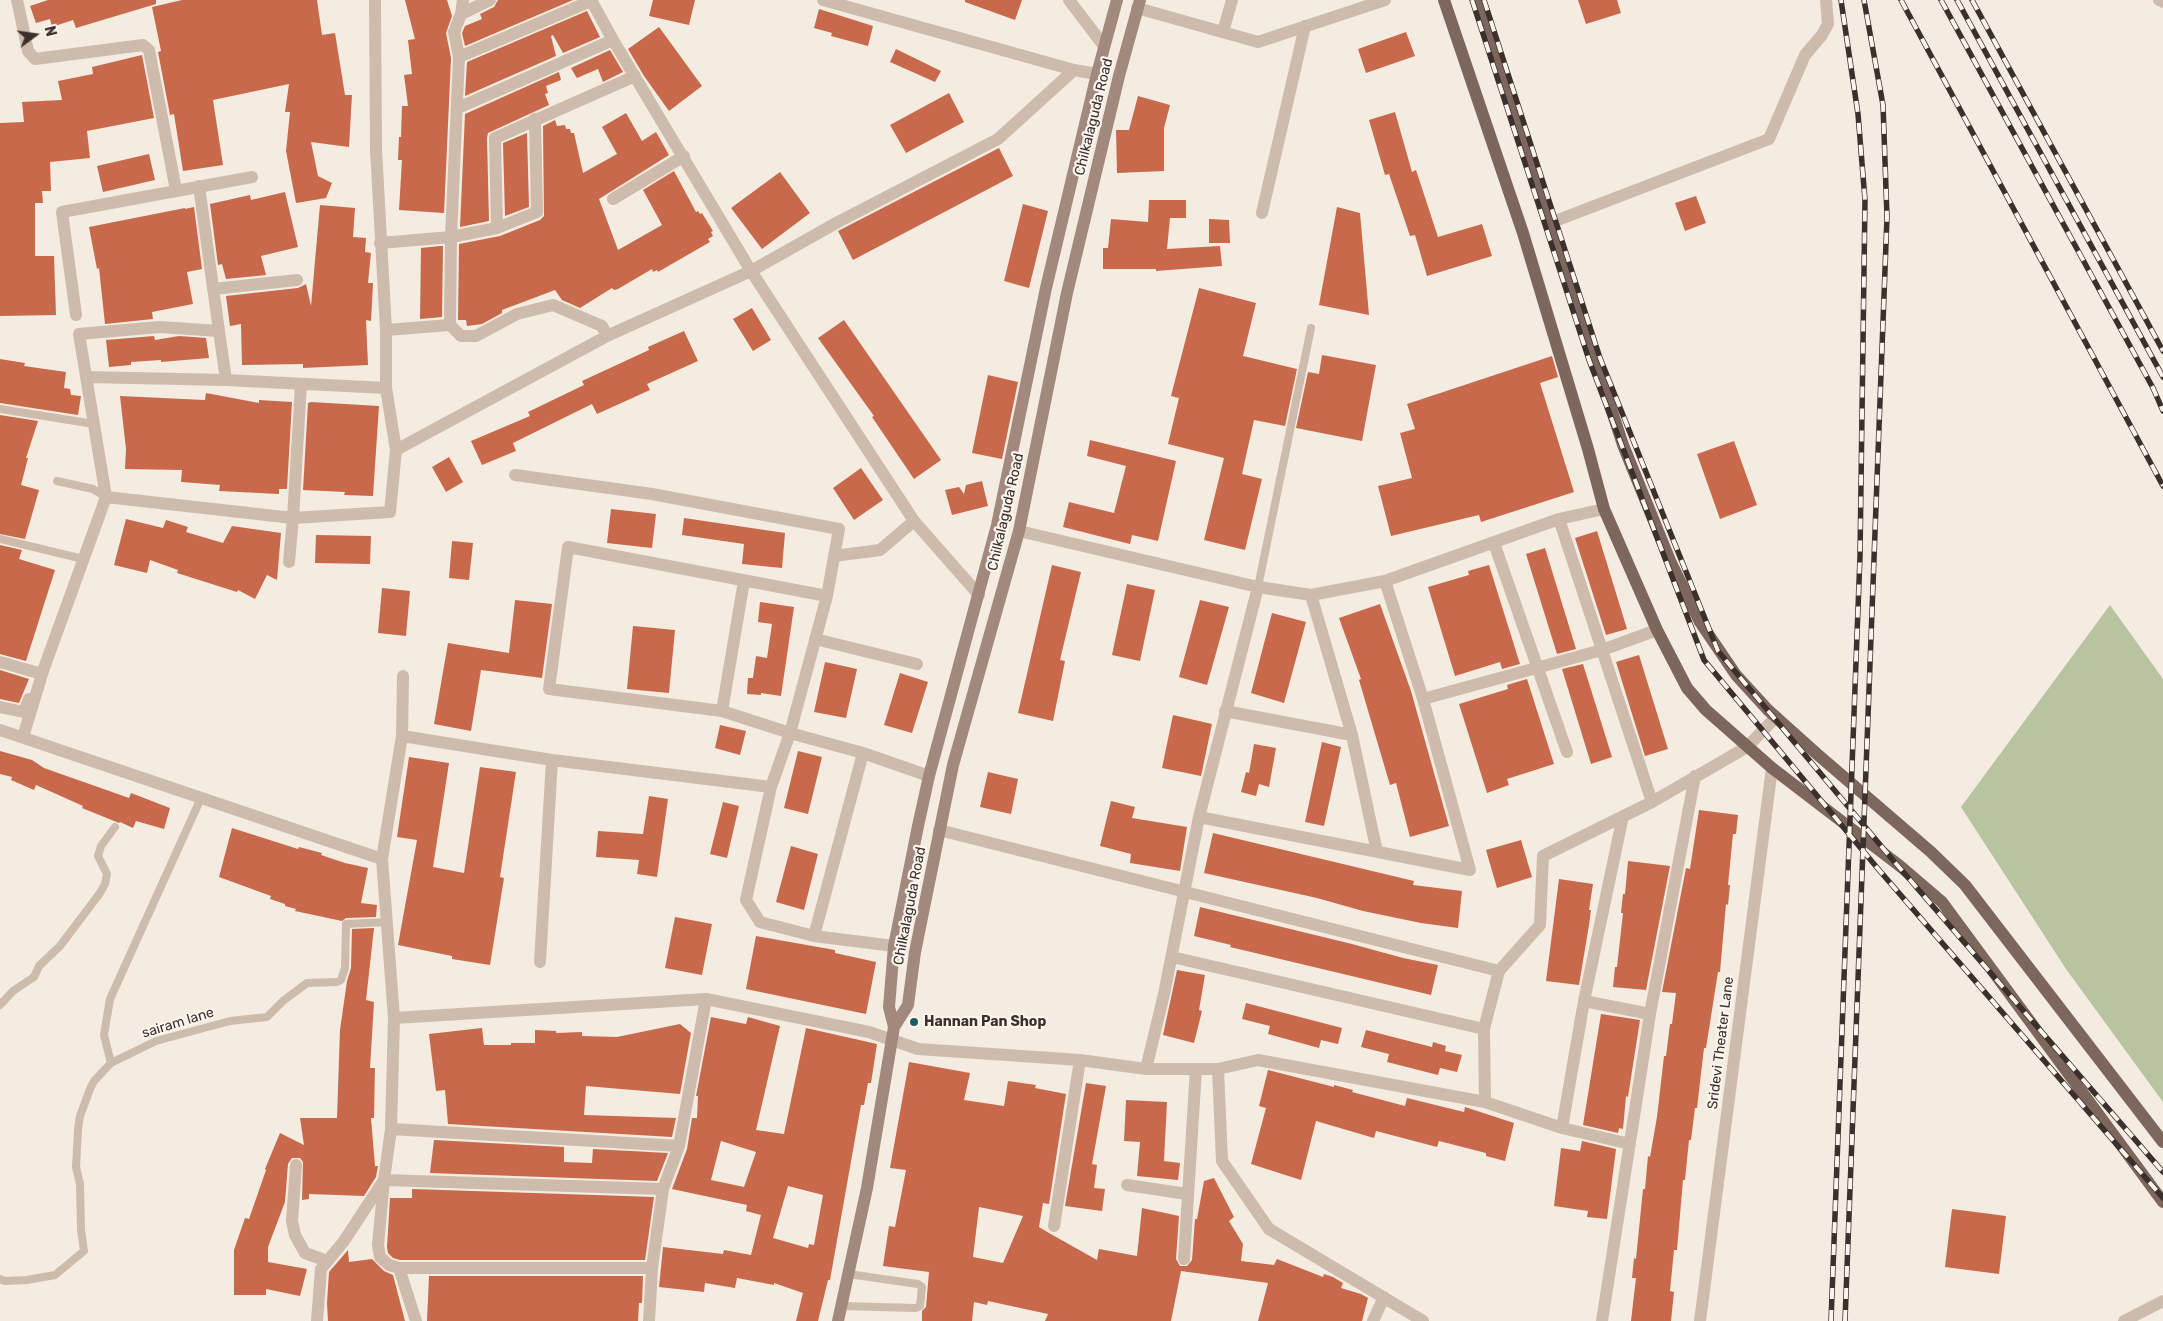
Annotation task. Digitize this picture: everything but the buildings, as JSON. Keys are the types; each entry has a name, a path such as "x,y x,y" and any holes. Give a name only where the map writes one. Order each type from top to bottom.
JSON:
{"main road":[{"name":"Chilkalaguda Road","path":"894,1027 889,1007 894,946 929,776 997,525 1046,288 1097,74 1117,0"},
{"path":"1444,0 1523,233 1604,509 1657,630 1687,688 1706,710 1772,768 1900,866 1942,902 2163,1202"},
{"path":"1478,0 1623,445 1671,563 1700,622 1736,674 1776,717 1931,852 1965,885 2163,1142"},
{"name":"Chilkalaguda Road","path":"838,1321 867,1188 894,1027 908,1004 915,952 953,765 1018,531 1067,293 1119,76 1139,4"}],"street":[{"path":"17,0 28,50 35,59 143,45 149,50 176,190"},
{"path":"106,497 293,518 390,512 396,450 386,388 386,330 376,149 375,0"},
{"path":"463,0 461,14 454,32 459,57 451,237 450,325 460,336 476,336 516,314 553,305 602,326 607,336"},
{"path":"461,14 490,0"},
{"path":"459,57 591,0 751,271 914,521 979,595"},
{"path":"823,0 1074,70 1097,74"},
{"path":"1069,0 1104,46"},
{"path":"1223,32 1232,0"},
{"path":"1139,4 1258,42 1385,0"},
{"path":"1550,223 1769,139 1805,55 1822,35 1828,24 1826,0"},
{"path":"1262,213 1305,26"},
{"path":"458,108 613,40"},
{"path":"396,450 607,336 751,271 838,222 998,139 1074,70"},
{"path":"497,228 495,138 635,76"},
{"path":"380,243 451,237 497,228 537,212 535,119"},
{"path":"613,199 684,156"},
{"path":"76,315 62,212 252,177"},
{"path":"199,186 226,380"},
{"path":"213,289 298,280"},
{"path":"386,330 450,325"},
{"path":"0,722 2,708 25,711 106,497 79,334 160,327 219,331"},
{"path":"87,377 226,380 386,388"},
{"path":"289,562 301,384"},
{"path":"515,475 652,494 839,529 827,596 790,733 771,787 746,900 760,922 814,936 894,946"},
{"path":"1018,531 1258,587 1311,595 1385,581 1559,519 1604,509"},
{"path":"1559,519 1652,802"},
{"path":"834,556 880,550 914,521"},
{"path":"1494,543 1567,752"},
{"path":"827,596 568,547 549,689 722,710 929,776"},
{"path":"722,710 744,581"},
{"path":"1199,817 1470,870 1423,699 1385,581"},
{"path":"1146,1069 1172,957 1199,817 1258,587"},
{"path":"1311,595 1352,735 1377,852"},
{"path":"1423,699 1602,650 1657,630"},
{"path":"815,639 917,664"},
{"path":"0,662 39,673"},
{"path":"23,737 39,673"},
{"path":"403,676 402,736 382,859 394,1018 391,1130 378,1245 380,1257 389,1265 399,1268 652,1268"},
{"path":"1225,711 1352,735"},
{"path":"1484,1102 1484,1029 1499,971 1540,925 1543,856 1652,802 1747,747 1776,717"},
{"path":"0,731 23,737 382,859"},
{"path":"402,736 552,760 771,787"},
{"path":"814,936 863,754"},
{"path":"540,962 552,760"},
{"name":"Sridevi Theater Lane","path":"1700,1321 1772,768"},
{"path":"1602,1321 1650,1014 1695,776"},
{"path":"1562,1128 1584,1001 1623,816"},
{"path":"939,830 1499,971"},
{"path":"1172,957 1484,1029"},
{"path":"394,1018 706,1000 860,1030 918,1049 1080,1060 1146,1069 1218,1068 1258,1060 1484,1102 1562,1128 1630,1144"},
{"path":"649,1321 652,1268 663,1189 679,1146 706,1000"},
{"path":"1584,1001 1650,1014"},
{"path":"1054,1226 1080,1060"},
{"path":"1218,1068 1222,1161 1269,1229 1423,1321"},
{"path":"1184,1259 1196,1069"},
{"path":"391,1130 679,1146"},
{"path":"296,1165 292,1221 295,1236 305,1252 327,1261"},
{"path":"384,1180 663,1189"},
{"path":"317,1321 321,1268 344,1241 384,1180"},
{"path":"1127,1185 1187,1194"},
{"path":"399,1268 416,1321"},
{"path":"1373,1321 1384,1297"},
{"path":"2124,1321 2163,1301"}],"lane":[{"path":"1258,587 1312,328"},
{"path":"0,409 94,424"},
{"path":"57,481 93,489 106,497"},
{"path":"0,539 83,559"},
{"path":"0,1279 4,1281 27,1280 55,1275 84,1251 81,1230 80,1184 76,1167 78,1129 80,1116 94,1081 111,1063 104,1035 110,999 201,798"},
{"path":"0,1005 13,991 34,976 39,966 60,946 100,893 105,884 107,874 98,856 101,846 115,827"},
{"name":"sairam lane","path":"111,1063 156,1041 230,1021 267,1017 283,1001 307,983 336,982 341,980 344,968 346,924 386,922"},
{"path":"841,1306 916,1308 920,1306 922,1287 918,1284 848,1274"}],"green space":[{"path":"2110,605 2163,679 2163,1102 2066,969 1961,807"}],"railway":[{"path":"1472,0 1589,360 1704,660 1879,870 2163,1198"},
{"path":"1484,0 1600,358 1718,651 1892,859 2163,1172"},
{"path":"1831,1321 1860,556 1865,200 1858,114 1841,0"},
{"path":"1845,1321 1887,217 1883,105 1864,0"},
{"path":"1901,0 2163,486"},
{"path":"1941,0 2153,388 2163,411"},
{"path":"1957,0 2163,377"},
{"path":"1972,0 2163,351"}],"place":[{"name":"Hannan Pan Shop","path":"914,1022"}]}
